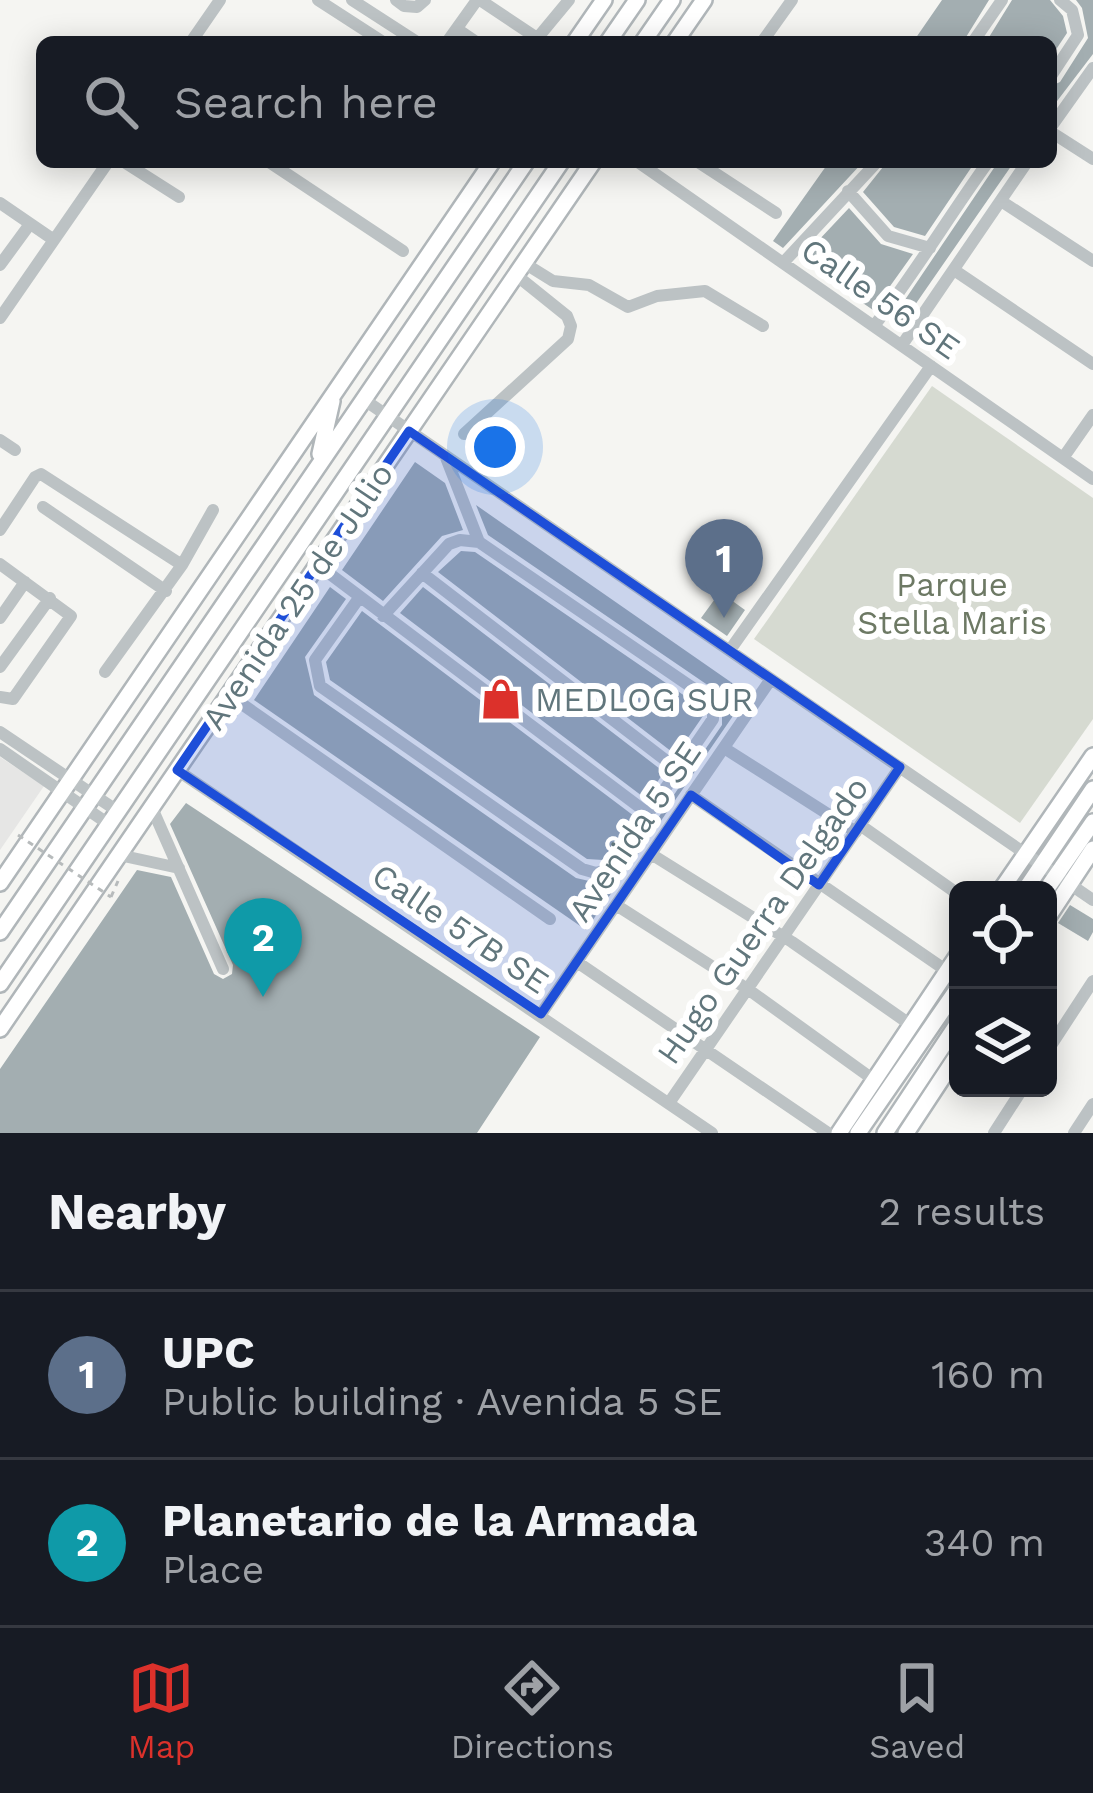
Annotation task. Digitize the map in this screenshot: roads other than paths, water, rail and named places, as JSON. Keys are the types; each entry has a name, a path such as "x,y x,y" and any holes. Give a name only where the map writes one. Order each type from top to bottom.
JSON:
{"main road":[{"path":"579,36 604,0"},
{"path":"612,36 637,0"},
{"path":"647,36 672,0"},
{"path":"679,36 704,0"},
{"path":"0,883 489,168"},
{"name":"Avenida 25 de Julio","path":"0,932 522,168"},
{"name":"Avenida 25 de Julio","path":"0,984 557,168"},
{"name":"Avenida 25 de Julio","path":"0,1029 589,168"},
{"path":"316,469 334,392"},
{"path":"1007,881 1093,756"},
{"path":"110,774 112,793 129,796"},
{"path":"1055,881 1093,790"},
{"path":"87,809 101,830 110,825"},
{"path":"1052,881 1093,822"},
{"path":"1044,881 1093,850"},
{"path":"839,1133 949,968"},
{"path":"859,1133 957,989"},
{"path":"885,1133 949,1037"},
{"path":"906,1133 949,1068"}],"street":[{"path":"194,36 220,0"},
{"path":"318,0 374,36"},
{"path":"396,0 410,8 425,0"},
{"path":"451,36 479,0 531,36"},
{"path":"542,36 569,0"},
{"path":"766,36 792,0"},
{"path":"977,36 1002,0"},
{"path":"1057,67 1078,35 1072,10 1060,0"},
{"path":"363,3 409,36"},
{"path":"457,28 468,36"},
{"path":"1057,120 1093,68"},
{"path":"1057,133 1093,159"},
{"path":"0,318 104,168"},
{"path":"133,168 179,197"},
{"path":"278,168 404,251"},
{"name":"Calle 56 SE","path":"647,168 1093,479"},
{"path":"707,168 776,213"},
{"path":"783,262 872,168"},
{"path":"874,326 984,168"},
{"path":"902,345 1023,168"},
{"path":"848,191 889,236 930,248"},
{"path":"1001,201 1093,261"},
{"path":"0,203 54,240"},
{"path":"0,265 30,224"},
{"path":"520,269 554,281 590,285 628,307 657,296 705,291 763,326"},
{"path":"464,434 568,339 567,316 520,269"},
{"path":"954,270 1093,364"},
{"path":"730,650 931,366"},
{"path":"363,399 1093,900"},
{"path":"1064,458 1093,415"},
{"path":"0,440 15,450"},
{"path":"445,455 479,542"},
{"path":"0,530 34,477 41,474 182,565"},
{"path":"74,530 93,506"},
{"path":"43,507 166,592"},
{"path":"106,671 166,592 213,510"},
{"path":"359,598 315,660 320,686 582,869 596,873 610,869 713,718 706,697 479,542 449,544 383,616"},
{"path":"318,565 646,812"},
{"path":"0,697 13,699 70,620 69,612 1,566"},
{"path":"422,573 677,769"},
{"path":"0,617 25,582"},
{"path":"0,667 50,598"},
{"name":"Avenida 5 SE","path":"541,1014 771,679"},
{"path":"229,695 550,919"},
{"path":"1,739 67,786 87,809 110,825"},
{"path":"724,748 949,888"},
{"name":"Hugo Guerra Delgado","path":"669,1103 900,767"},
{"name":"Calle 57B SE","path":"177,770 712,1133"},
{"path":"691,795 947,971"},
{"path":"152,808 224,969"},
{"path":"651,854 784,937 911,1025"},
{"path":"119,855 179,868"},
{"path":"616,905 749,990 874,1081"},
{"path":"577,962 828,1133"},
{"path":"1057,1036 1093,981"},
{"path":"994,1133 1017,1097"},
{"path":"1073,1133 1093,1104"}],"place":[{"name":"UPC","path":"724,618"},
{"name":"MEDLOG SUR","path":"501,699"},
{"name":"Planetario de la Armada","path":"263,997"}],"park label":[{"name":"Parque Stella Maris","path":"952,603"}]}
